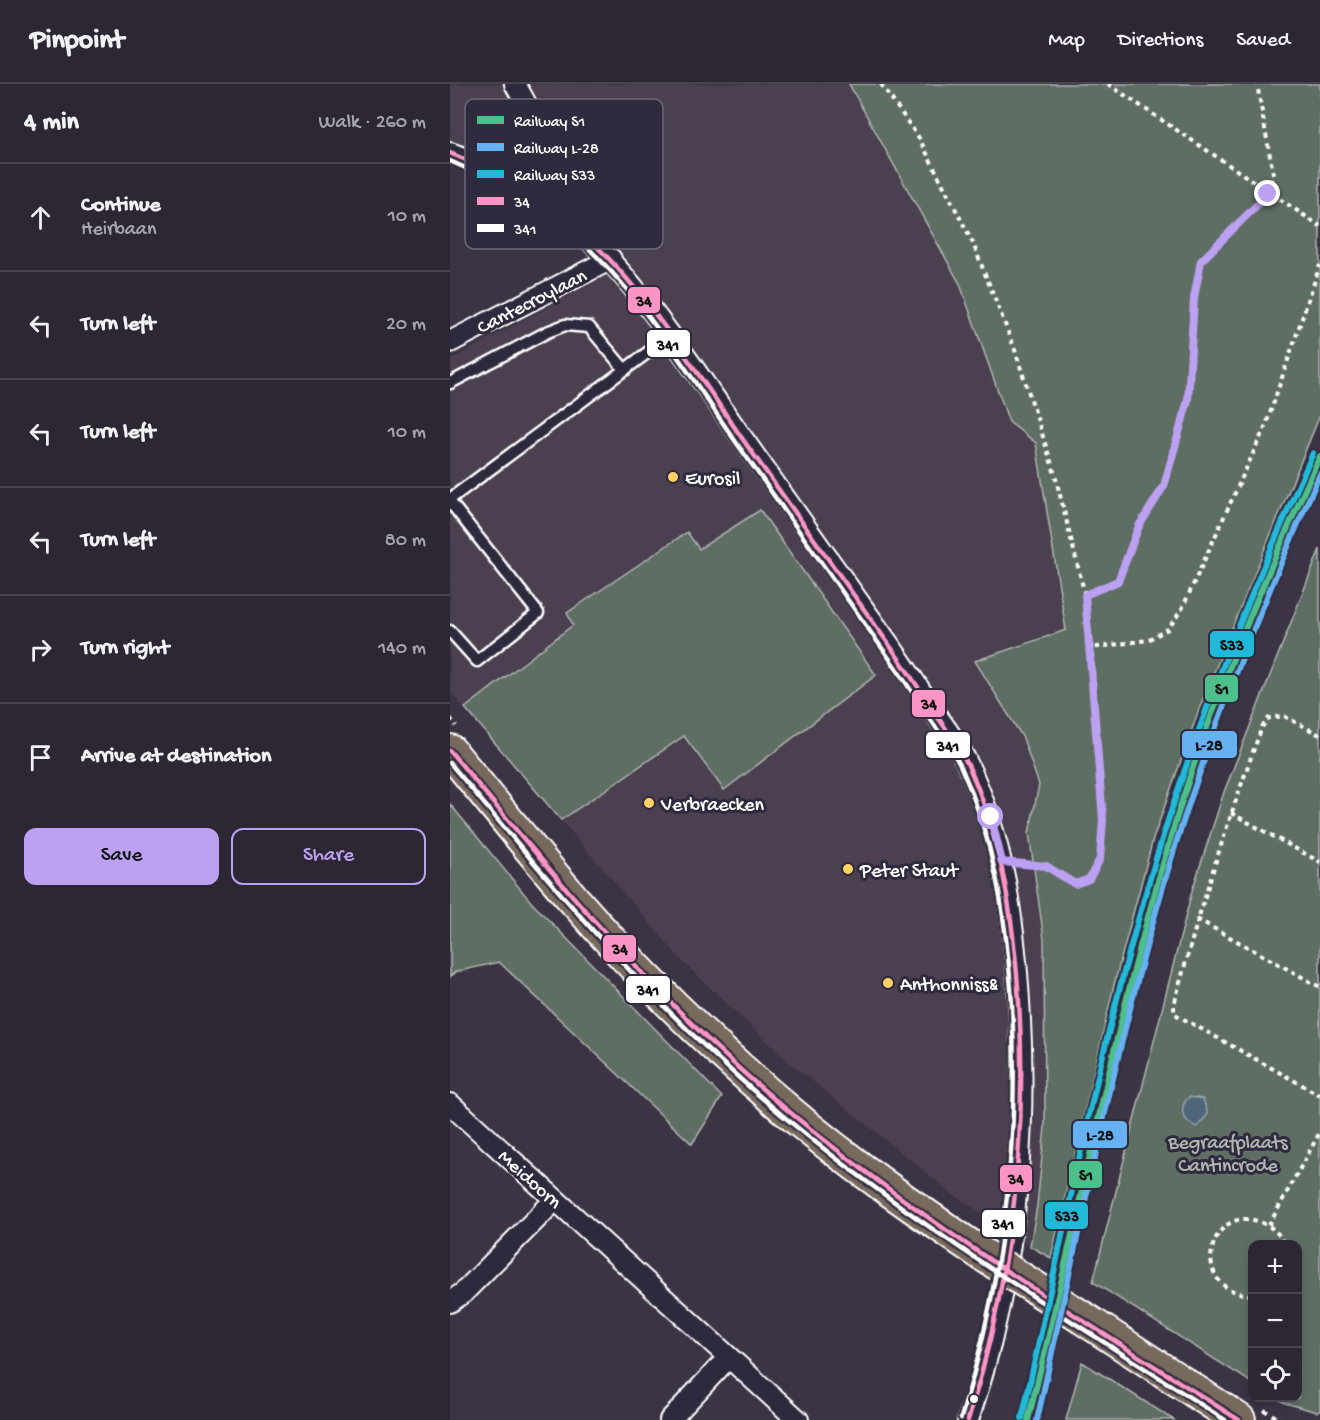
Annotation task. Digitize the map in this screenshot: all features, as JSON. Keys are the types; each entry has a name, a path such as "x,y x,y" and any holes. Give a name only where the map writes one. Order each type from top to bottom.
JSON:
{"main road":[{"path":"454,739 575,901 657,988 789,1112 869,1174 982,1254 1239,1420"}],"street":[{"path":"515,84 523,99"},
{"path":"450,153 465,159"},
{"path":"600,249 611,259 670,336 901,662 966,759 991,817 1002,862 1018,974 1021,1036 1020,1173 1005,1282 981,1382 968,1420"},
{"name":"Cantecroylaan","path":"450,342 611,259"},
{"name":"Meidoorn","path":"450,1104 798,1420"},
{"path":"450,1302 463,1293 555,1200"},
{"path":"670,1420 728,1358"}],"lane":[{"path":"450,383 565,325 589,327 625,370"},
{"path":"450,631 477,661 538,613 450,500 670,336"}],"path":[{"path":"881,84 919,138 972,241 1010,336 1054,471 1085,595 1102,800 1100,859 1089,879 1075,884 1046,866 1002,862"},
{"path":"1108,84 1268,194 1320,226"},
{"path":"1085,595 1118,581 1139,526 1164,486 1188,400 1194,298 1201,261 1268,194 1273,173 1257,84"},
{"path":"1091,648 1148,640 1168,629 1182,609 1266,425 1320,265"},
{"path":"1320,735 1284,716 1269,718 1262,727 1197,919 1174,1005 1174,1013 1320,1095"},
{"path":"450,718 454,739"},
{"path":"1231,813 1320,862"},
{"path":"1197,919 1320,987"},
{"path":"1269,1225 1320,1132"},
{"path":"1248,1295 1239,1294 1226,1288 1218,1280 1210,1256 1214,1241 1224,1228 1234,1221 1250,1219 1269,1225 1279,1234 1282,1240"}],"shaded area":[{"path":"450,84 849,84 960,284 1009,421 1036,443 1066,630 975,661 1023,738 1039,785 1029,833 1044,940 1045,1127 1037,1206 1030,1246 950,1192 789,1062 684,963 450,691 450,360 629,263 615,249 663,249 663,99 465,99 465,147 450,141"}],"green space":[{"path":"849,84 1320,84 1320,415 1201,704 1153,839 1114,985 1051,1258 1030,1246 1037,1206 1045,1127 1044,940 1029,833 1039,785 1023,738 975,661 1066,630 1036,443 1009,422 960,284"},
{"path":"760,510 876,675 724,790 684,736 561,820 465,708 573,625 567,613 687,532 699,549"},
{"name":"Begraafplaats Cantincrode","path":"1320,549 1320,1411 1317,1412 1283,1402 1302,1402 1302,1240 1248,1240 1248,1380 1093,1282 1192,891 1224,792"},
{"path":"450,804 532,903 722,1097 692,1144 499,962 455,972 450,977"},
{"path":"1082,1362 1174,1420 1066,1420"}],"water":[{"path":"1189,1097 1203,1099 1208,1114 1197,1127 1188,1122 1183,1114 1183,1106"}],"rail line":[{"name":"S33","path":"1022,1418 1104,1052 1163,836 1232,642 1313,453"},
{"name":"S1","path":"1028,1420 1112,1058 1149,914 1184,793 1238,647 1320,456"},
{"name":"L-28","path":"1037,1420 1118,1056 1177,840 1243,655 1320,474"}],"transit line":[{"name":"34","path":"450,153 465,160"},
{"name":"341","path":"450,161 465,168"},
{"name":"341","path":"589,249 650,318 893,664 955,755 981,820 996,875 1005,932 1011,989 1013,1098 1006,1206 998,1259 976,1365 961,1418"},
{"name":"34","path":"599,249 632,284 657,316 899,659 967,763 988,817 1003,872 1012,929 1021,1042 1021,1097 1019,1152 1006,1260 996,1313 968,1420"},
{"name":"34","path":"450,751 555,876 627,957 703,1035 743,1072 860,1168 921,1213 1047,1298 1239,1420"},
{"name":"341","path":"450,763 624,965 738,1077 853,1172 913,1215 1037,1299 1225,1420"}],"place":[{"name":"Eurosil","path":"673,477"},
{"name":"Verbraecken","path":"649,803"},
{"name":"Peter Staut","path":"848,869"},
{"name":"Anthonniss&","path":"888,983"}],"route":[{"path":"991,817 1002,862 1046,866 1075,884 1089,879 1100,859 1103,820 1100,759 1085,595 1118,581 1139,526 1164,486 1188,400 1194,298 1201,261 1268,194"}]}
